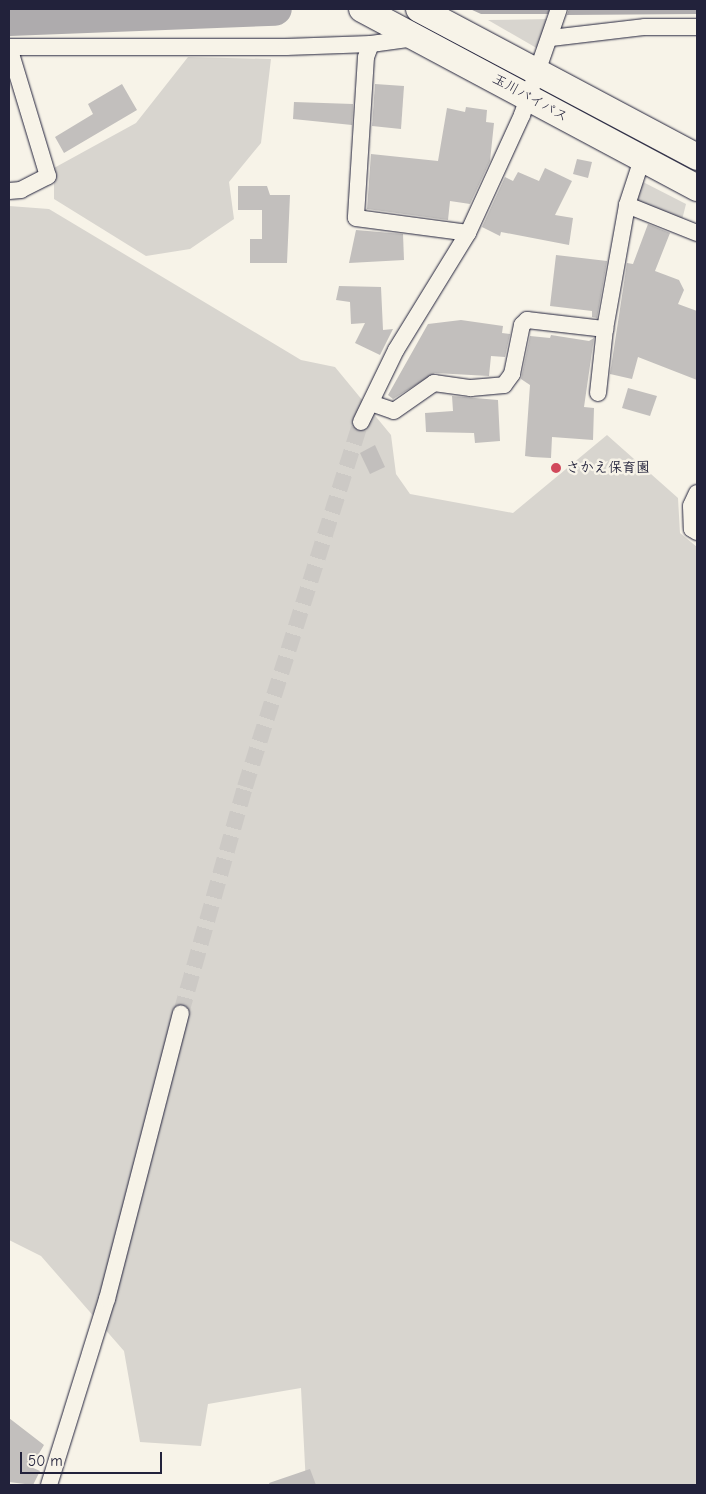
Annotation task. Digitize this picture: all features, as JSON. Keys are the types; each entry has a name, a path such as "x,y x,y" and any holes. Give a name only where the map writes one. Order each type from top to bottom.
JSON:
{"highway":[{"name":"玉川バイパス","path":"362,9 697,188"},
{"name":"玉川バイパス","path":"419,9 540,70 697,157"}],"street":[{"path":"361,422 396,350 468,233 529,98 551,38 559,9"},
{"path":"551,38 645,27 697,28"},
{"path":"9,191 21,190 48,176 9,47 371,44 418,38"},
{"path":"371,44 366,57 356,218 468,233"},
{"path":"598,393 605,329 627,205 642,160"},
{"path":"627,205 697,233"},
{"path":"370,403 394,410 434,383 471,388 504,385 512,374 522,325 527,320 605,329"},
{"path":"697,492 692,506 692,529 697,532"},
{"path":"49,1485 107,1299 181,1013"}],"shaded area":[{"path":"470,9 550,9 548,14 481,14"},
{"path":"569,9 697,9 697,14 567,15"},
{"path":"550,19 540,50 488,20"},
{"path":"188,57 271,59 261,143 229,182 234,219 190,249 146,256 54,199 54,168 136,123"},
{"path":"643,182 686,204 682,220 635,201"},
{"path":"9,206 49,209 301,360 335,367 391,435 396,474 410,494 513,513 607,435 678,498 680,533 697,547 697,1485 306,1485 301,1388 208,1404 201,1446 140,1442 124,1351 41,1256 9,1240"}],"building":[{"path":"122,84 137,110 64,153 55,137 93,114 88,104"},
{"path":"375,84 404,86 401,129 372,126"},
{"path":"294,102 353,104 352,125 293,119"},
{"path":"466,107 487,110 486,122 494,123 490,161 470,204 450,201 448,220 367,209 371,154 438,161 447,108 465,112"},
{"path":"577,159 592,162 588,178 573,174"},
{"path":"545,168 572,181 555,215 573,218 569,245 501,232 500,236 482,227 505,177 513,181 518,172 539,181"},
{"path":"238,186 267,186 270,195 290,195 287,263 250,263 250,239 262,239 262,210 238,210"},
{"path":"648,224 670,233 655,271 679,280 684,290 678,304 697,311 697,380 638,357 632,379 610,374 627,263 633,264"},
{"path":"356,230 403,234 404,260 349,263"},
{"path":"556,255 607,261 597,318 592,317 592,311 550,306"},
{"path":"339,286 381,287 383,330 393,329 380,355 355,343 365,323 351,324 350,302 336,300"},
{"path":"461,320 503,326 502,333 510,334 505,357 491,356 489,376 435,373 393,399 388,395 428,324"},
{"path":"551,335 589,341 594,338 584,407 594,408 593,440 552,437 551,458 525,456 530,385 521,379 530,336 550,338"},
{"path":"628,388 657,396 650,416 622,408"},
{"path":"452,396 498,400 500,441 475,443 474,433 426,432 425,413 453,411"},
{"path":"375,445 385,467 370,474 360,453"},
{"path":"9,1418 44,1445 31,1467 40,1471 33,1485 9,1482"},
{"path":"310,1469 316,1485 270,1485 269,1483"}],"waterway":[{"path":"9,19 275,9"}],"tunnel":[{"path":"181,1013 245,787 361,422"}],"place":[{"name":"さかえ保育園","path":"556,468"}]}
